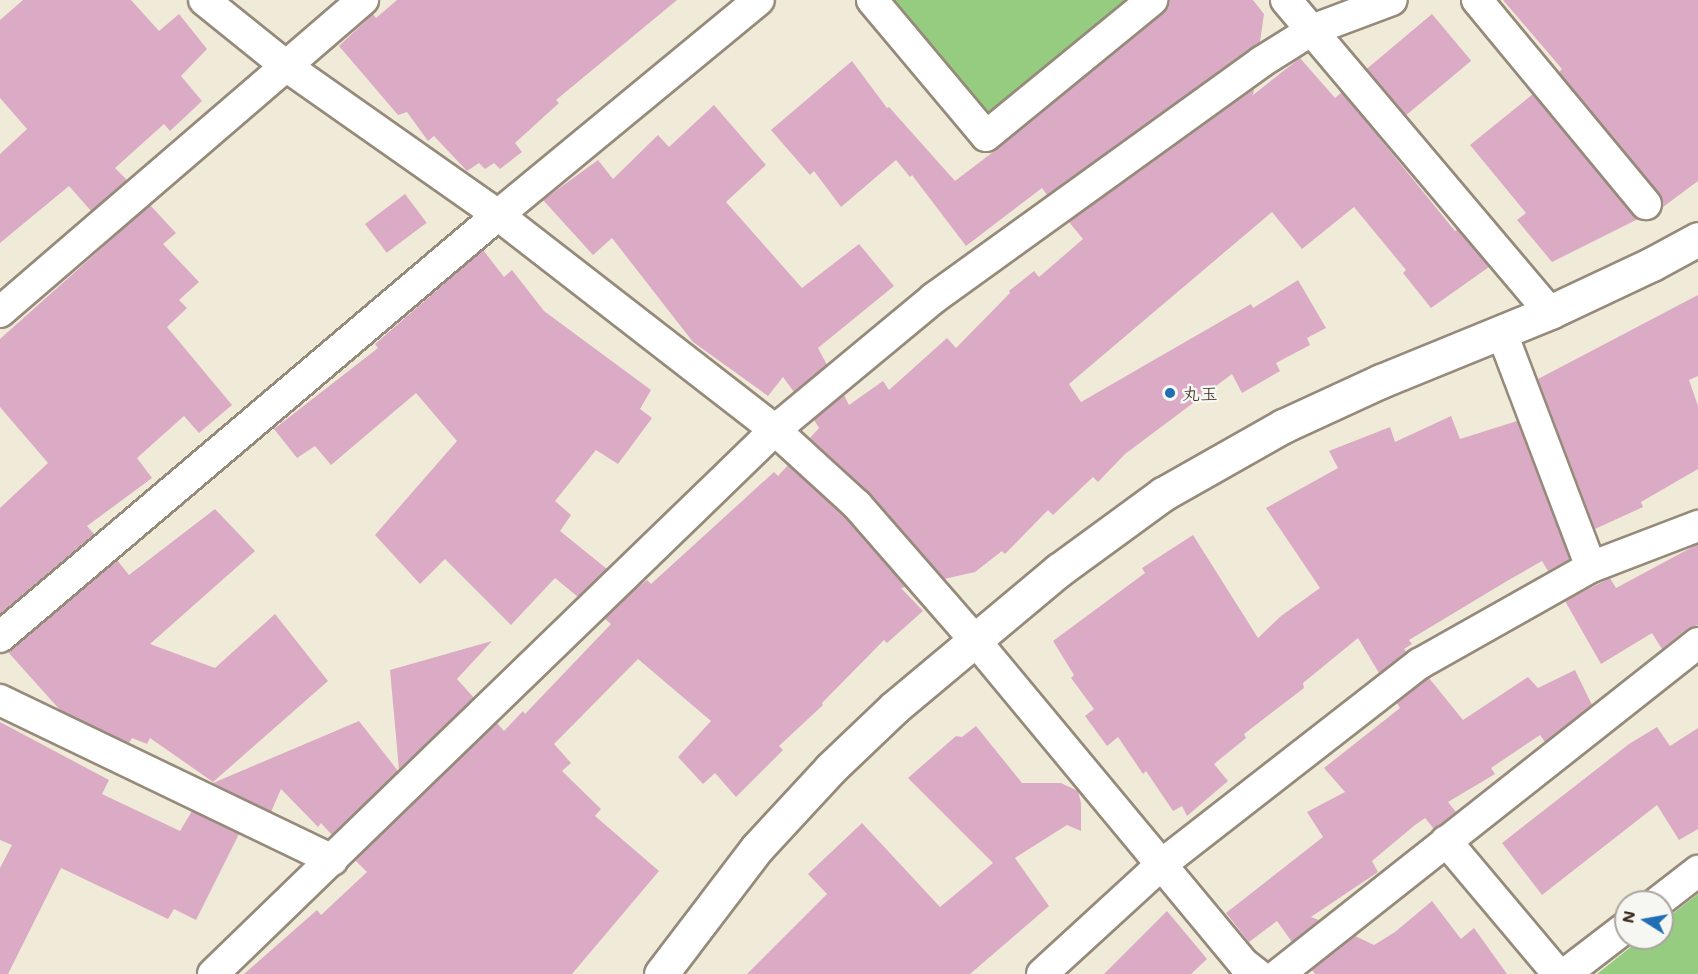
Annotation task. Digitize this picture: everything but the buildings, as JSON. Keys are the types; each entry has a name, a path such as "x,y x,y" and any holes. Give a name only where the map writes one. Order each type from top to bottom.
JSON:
{"street":[{"path":"204,0 286,66 498,215 775,430 857,504 974,639 1243,963 1257,974"},
{"path":"0,312 363,0"},
{"path":"0,637 498,215 759,0"},
{"path":"872,0 986,136 1152,0"},
{"path":"1286,0 1550,312"},
{"path":"213,974 775,430 934,298 1261,62 1312,30 1392,0"},
{"path":"1477,0 1646,204"},
{"path":"661,974 757,849 831,768 895,707 974,639 1059,570 1163,494 1282,426 1381,381 1550,312 1652,264 1698,239"},
{"path":"1502,333 1591,567"},
{"path":"1042,974 1162,864 1419,664 1591,567 1698,526"},
{"path":"1279,974 1698,643"},
{"path":"0,700 332,860"},
{"path":"1446,841 1558,974"},
{"path":"1673,890 1698,871"},
{"path":"1565,974 1614,936"}],"green space":[{"path":"888,0 1138,0 991,121"},
{"path":"1698,894 1698,974 1597,974 1627,950 1674,950 1674,913"}],"place":[{"name":"丸玉","path":"1170,393"}]}
